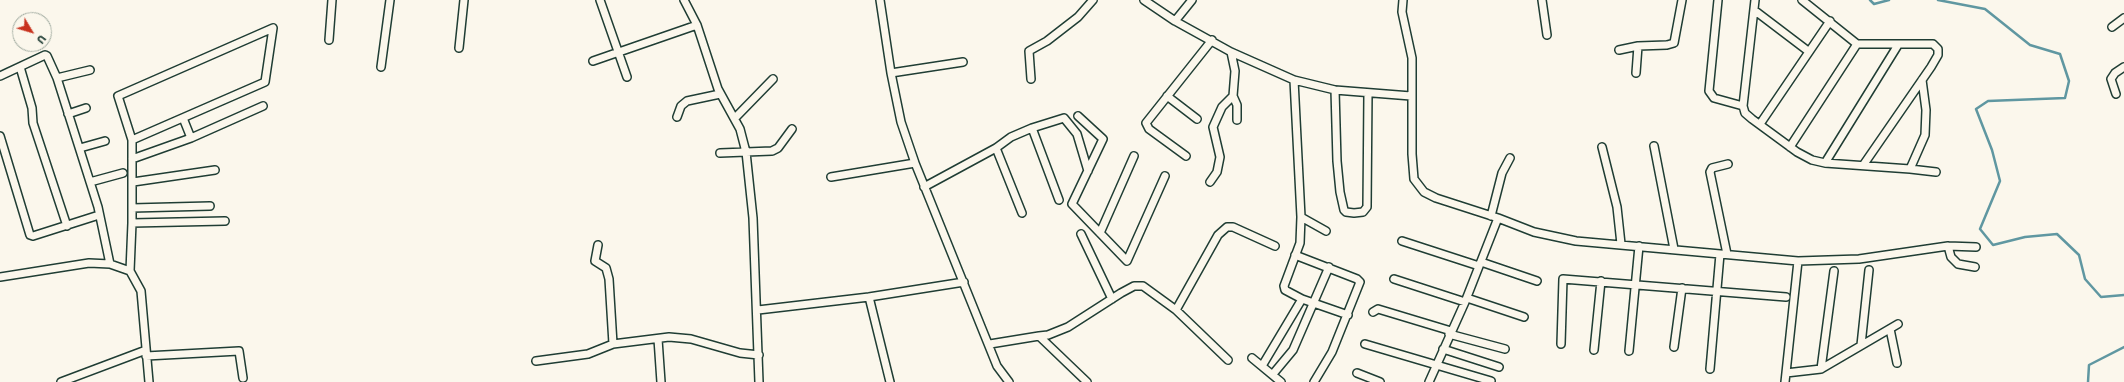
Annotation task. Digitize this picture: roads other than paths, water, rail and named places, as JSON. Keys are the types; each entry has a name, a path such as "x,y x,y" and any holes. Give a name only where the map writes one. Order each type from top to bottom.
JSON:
{"street":[{"path":"329,40 332,0"},
{"path":"380,67 390,0"},
{"path":"458,48 464,0"},
{"path":"600,0 627,77"},
{"path":"684,0 697,25 720,94 735,118 746,152 753,218 758,310 759,382"},
{"path":"880,0 891,73 901,122 924,187 990,344 997,366 1009,382"},
{"path":"1031,79 1029,51 1047,41 1078,17 1093,0"},
{"path":"1144,0 1175,21 1212,40 1231,52 1294,80 1335,90 1411,96"},
{"path":"1175,21 1192,0"},
{"path":"1403,0 1402,12 1412,58 1412,169 1416,184 1424,192 1436,198 1558,239 1594,244 1621,244 1798,261 1859,259 1948,246 1976,248"},
{"path":"1542,0 1547,34"},
{"path":"1620,50 1638,46 1667,46 1674,43 1682,0"},
{"path":"1718,0 1708,91 1714,98 1743,106"},
{"path":"1755,0 1743,106 1745,113 1804,156 1825,163 1864,164 1936,172"},
{"path":"1802,0 1857,44 1933,44 1937,47 1938,55 1864,164"},
{"path":"1754,10 1808,51"},
{"path":"2112,27 2124,18"},
{"path":"1760,124 1808,51 1830,21"},
{"path":"593,61 697,25"},
{"path":"132,140 265,82 273,28 118,96 132,140 133,182 130,272 141,291 149,382"},
{"path":"1186,156 1146,126 1148,120 1212,40"},
{"path":"1790,147 1857,44"},
{"path":"1825,163 1898,44"},
{"path":"1636,73 1638,46"},
{"path":"1231,52 1235,71 1233,96 1237,105 1237,120"},
{"path":"0,76 46,56 57,78 80,148 99,215 110,264"},
{"path":"891,73 963,62"},
{"path":"20,67 32,108 33,123 67,226"},
{"path":"2116,94 2111,80 2115,73 2124,67"},
{"path":"57,78 90,70"},
{"path":"735,118 773,79"},
{"path":"1294,80 1301,240 1284,288 1287,292 1302,299 1348,315"},
{"path":"1910,169 1926,135 1926,110 1922,80"},
{"path":"1335,90 1337,161 1340,192 1344,210 1354,213 1363,212 1367,207 1368,93"},
{"path":"677,117 681,106 687,101 720,94"},
{"path":"1167,96 1197,119"},
{"path":"1210,182 1217,172 1220,157 1213,127 1222,107 1233,96"},
{"path":"132,159 191,138 263,106"},
{"path":"68,114 86,108"},
{"path":"1078,116 1103,139 1072,204 1127,261 1165,176"},
{"path":"183,118 191,138"},
{"path":"924,187 996,148 1011,137 1032,128 1064,118 1077,134 1088,171"},
{"path":"1032,128 1059,200"},
{"path":"720,153 772,151 778,148 792,129"},
{"path":"0,136 30,235 33,236 99,215"},
{"path":"80,148 105,141"},
{"path":"1654,146 1674,249"},
{"path":"1602,147 1616,207 1621,244"},
{"path":"996,148 1022,212"},
{"path":"1100,233 1134,156"},
{"path":"1429,382 1450,332 1466,300 1480,264 1494,217 1502,173 1510,158"},
{"path":"831,177 915,163"},
{"path":"1710,369 1716,291 1723,254 1710,172 1712,168 1728,164"},
{"path":"133,182 215,170"},
{"path":"90,182 123,173"},
{"path":"132,208 210,206"},
{"path":"1301,218 1326,231"},
{"path":"132,223 225,221"},
{"path":"1176,310 1218,235 1227,227 1233,227 1275,246"},
{"path":"1081,234 1112,298"},
{"path":"1402,241 1537,281"},
{"path":"598,245 596,261 606,268 609,278 613,344"},
{"path":"1629,351 1639,246"},
{"path":"1948,246 1951,257 1958,264 1975,267"},
{"path":"1295,255 1329,267 1360,281 1348,315 1326,364 1314,382"},
{"path":"1785,382 1798,261"},
{"path":"0,277 79,264 110,264 130,272"},
{"path":"1273,374 1293,350 1329,267"},
{"path":"1861,345 1869,270"},
{"path":"1821,369 1834,271"},
{"path":"1394,278 1524,317"},
{"path":"1560,344 1563,279 1786,297"},
{"path":"758,310 869,297 964,282"},
{"path":"1594,350 1601,282"},
{"path":"990,344 1048,335 1068,327 1129,288 1143,286 1176,310 1228,360"},
{"path":"1674,347 1682,288"},
{"path":"869,297 890,382"},
{"path":"1262,366 1302,299"},
{"path":"1373,312 1378,310 1504,349"},
{"path":"1786,373 1821,369 1898,324"},
{"path":"1890,329 1897,363"},
{"path":"1039,336 1087,382"},
{"path":"536,362 588,354 613,344 669,337 682,338 740,353 759,355"},
{"path":"658,339 661,382"},
{"path":"1365,344 1490,381"},
{"path":"1443,349 1499,367"},
{"path":"61,382 146,353 239,351 243,378"},
{"path":"1252,358 1282,382"},
{"path":"1356,373 1380,382"}],"waterway":[{"path":"1870,0 1874,4 1889,0"},
{"path":"1938,0 1985,9 2030,45 2060,54 2069,81 2065,98 1988,101 1976,109 1992,150 2000,181 1980,229 1993,245 2025,237 2057,234 2079,255 2085,279 2101,297 2124,295"},
{"path":"2088,382 2089,365 2124,347"}]}
